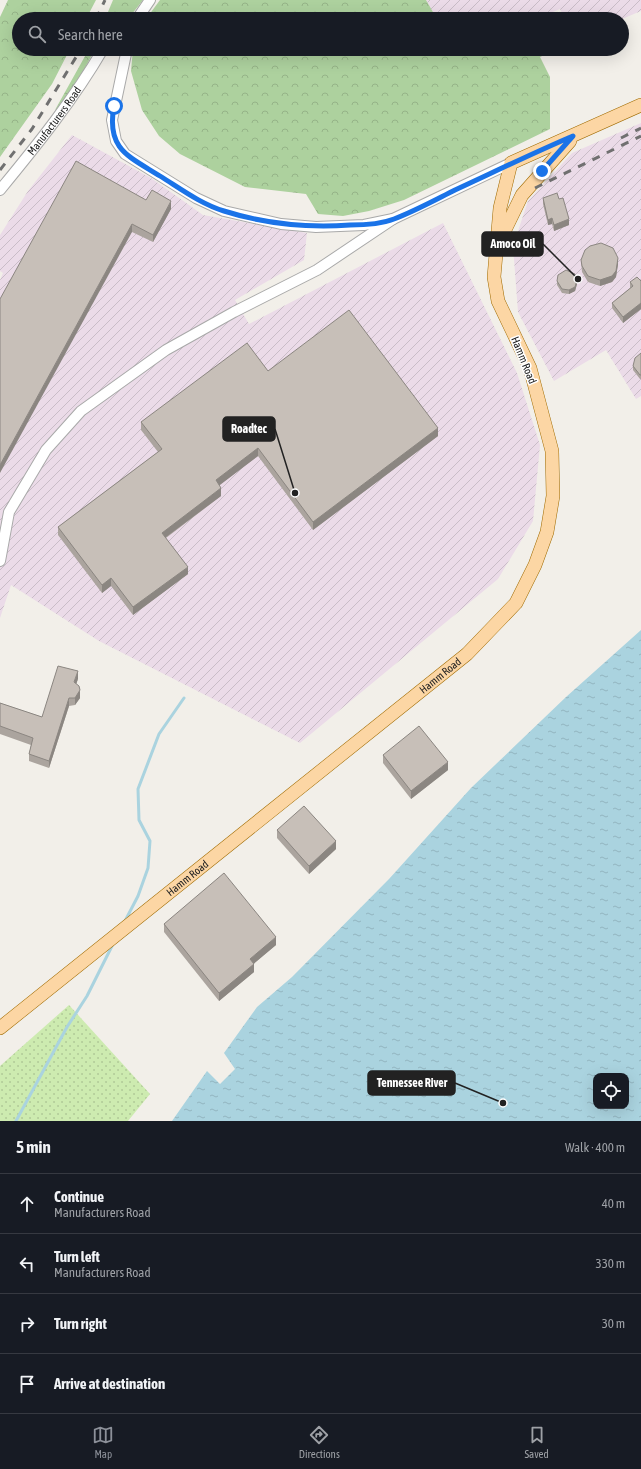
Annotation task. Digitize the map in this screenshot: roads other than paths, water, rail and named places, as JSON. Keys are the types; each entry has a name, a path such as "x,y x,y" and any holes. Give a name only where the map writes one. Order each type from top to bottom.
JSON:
{"main road":[{"path":"511,163 641,105"},
{"path":"495,252 522,195 573,136"},
{"name":"Hamm Road","path":"0,1028 467,654 516,603 535,565 547,532 553,496 552,451 530,368 498,301 494,276 500,208 511,163"}],"street":[{"path":"142,12 150,0"},
{"name":"Manufacturers Road","path":"0,190 37,145 99,56"},
{"path":"125,56 112,120 116,141 125,154 196,198 224,211 281,224 316,227 364,225 393,219"},
{"path":"0,561 9,512 46,450 81,411 166,350 234,312 318,270 393,219 511,163"}],"water":[{"path":"641,630 641,1121 172,1121 207,1071 220,1084 235,1069 224,1053 257,1007 292,977 389,879 471,788 566,697"}],"waterway":[{"path":"125,921 138,896 148,868 150,841 139,820 138,789 159,734 184,698"},
{"path":"16,1121 67,1027 87,996 113,944"}],"railway":[{"path":"99,12 105,0"},
{"path":"0,170 32,129 77,56"},
{"path":"621,138 641,128"},
{"path":"535,188 641,136"}],"place":[{"name":"Amoco Oil","path":"578,279"},
{"name":"Roadtec","path":"295,493"},
{"name":"Tennessee River","path":"503,1103"}]}
